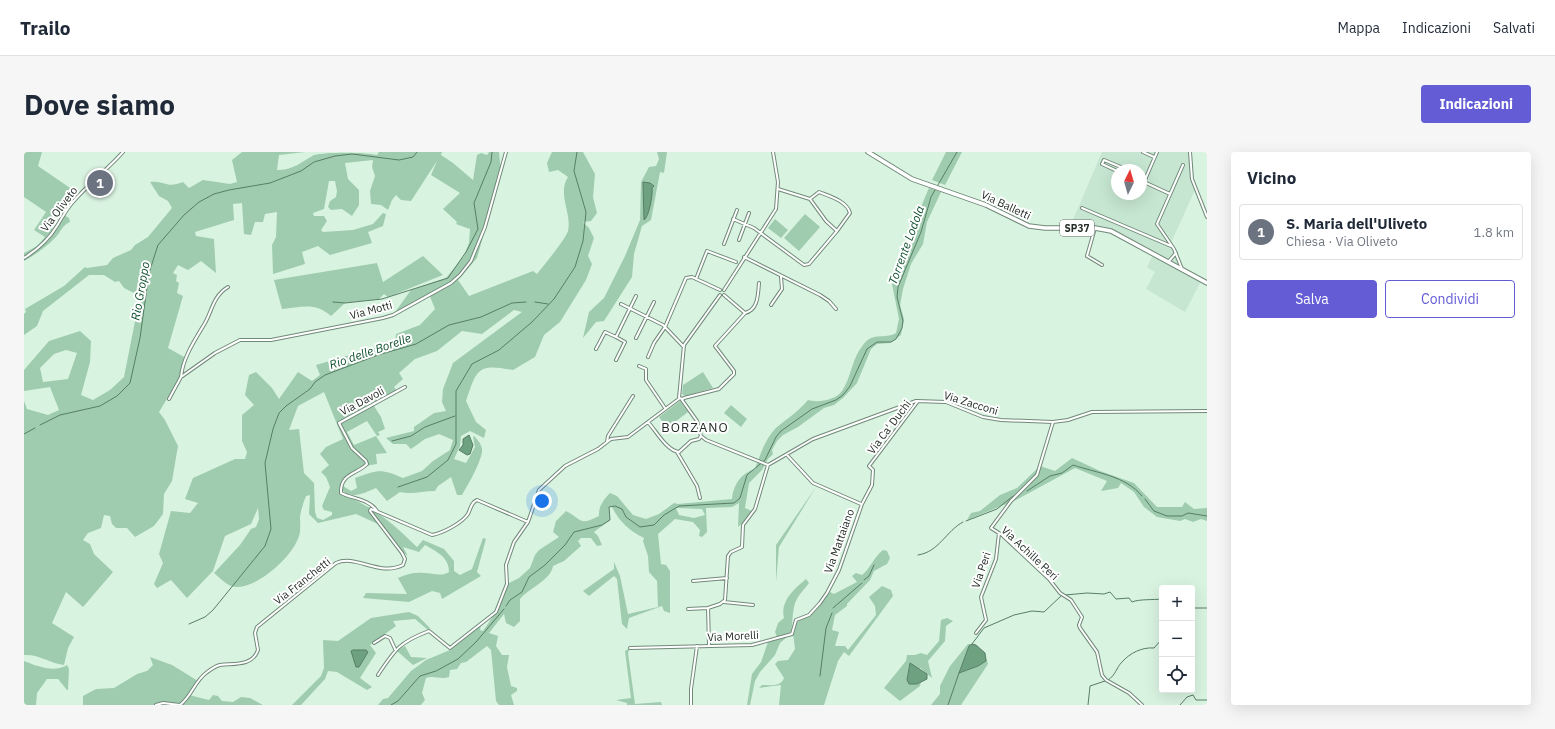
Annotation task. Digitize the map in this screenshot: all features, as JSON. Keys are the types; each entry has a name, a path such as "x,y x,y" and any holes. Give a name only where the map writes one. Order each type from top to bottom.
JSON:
{"main road":[{"name":"Via Balletti","path":"868,152 906,176 986,205 1029,226 1045,228 1095,228 1113,232 1207,283"}],"street":[{"name":"Via Oliveto","path":"24,258 44,243 57,227 72,204 94,179 111,166 123,152"},
{"name":"Via Motti","path":"168,399 181,377 215,354 240,340 271,340 383,318 451,283 460,275 476,252 485,227 506,152"},
{"path":"724,295 724,290 776,209 778,189 773,152"},
{"path":"1143,152 1154,158"},
{"path":"1147,176 1156,152"},
{"path":"1190,152 1192,179 1207,217"},
{"path":"1111,168 1102,164 1104,160 1114,164"},
{"path":"1182,270 1172,246 1157,224 1183,165"},
{"path":"1147,183 1170,194"},
{"path":"778,189 810,199 826,221 837,231"},
{"path":"733,219 745,223 800,262 807,265 837,231 850,213 850,210 838,200 819,192 810,199"},
{"path":"1082,208 1172,246"},
{"path":"724,244 737,210"},
{"path":"739,240 749,213"},
{"path":"1095,228 1087,256 1102,265"},
{"path":"696,279 707,251 736,262"},
{"path":"1167,262 1176,255"},
{"path":"1174,265 1178,262 1176,255"},
{"path":"744,257 825,298 836,309"},
{"path":"648,357 665,327 686,278 692,277 720,290 724,290"},
{"path":"771,305 782,290 781,277"},
{"path":"378,675 395,649 413,637 429,631 450,648 496,612 507,584 506,565 514,542 528,522 536,497 549,479 565,466 598,449 608,441 615,438 628,437 665,408 681,398 719,389 732,376 734,371 715,346 744,313 748,312 757,303 759,283"},
{"path":"181,377 186,358 207,319 211,306 228,287"},
{"path":"720,290 720,295 683,346 681,398 697,422 701,436 706,440 767,465 755,509 743,525 742,547 729,554 724,602"},
{"path":"720,295 724,295 744,313"},
{"path":"616,337 636,296"},
{"path":"636,338 654,302"},
{"path":"621,304 665,327 683,346"},
{"path":"596,349 605,332 616,337 625,342 616,360"},
{"path":"639,366 646,369 646,380 665,408"},
{"name":"Via Davoli","path":"377,511 374,506 366,502 341,493 341,486 344,481 353,472 367,464 348,443 339,423 343,419 405,387"},
{"path":"608,441 608,436 632,396"},
{"name":"Via Zacconi","path":"767,465 813,439 918,401 948,402 994,420 1053,422 1068,420 1092,412 1207,411"},
{"name":"Via Ca' Duchi","path":"862,504 872,484 873,470 869,466 918,401"},
{"path":"648,422 665,443 678,452 697,486 700,498"},
{"name":"Via Achille Peri","path":"1053,422 1037,476 1020,491 991,528 999,533 1049,579 1062,595 1070,600 1082,616 1080,627 1097,652 1102,675 1106,680 1129,693 1142,705"},
{"path":"678,452 683,450 691,441 699,439 701,436"},
{"name":"Via Mattaiano","path":"787,455 813,483 862,504 839,570 827,593 809,615 796,620 792,634"},
{"path":"377,511 432,535 438,534 463,519 468,514 472,503 477,500 528,522"},
{"name":"Via Franchetti","path":"156,705 163,703 180,705 205,674 211,670 219,665 240,664 254,657 258,650 255,633 257,627 336,563 348,561 386,569 403,565 405,559 402,553 370,510 377,511"},
{"name":"Via Peri","path":"976,633 986,620 981,597 996,559 999,533"},
{"path":"693,581 727,578"},
{"path":"688,609 708,608 724,602 753,605"},
{"path":"708,608 709,645"},
{"name":"Via Morelli","path":"630,648 755,644 792,634"},
{"path":"374,643 385,636 390,638 395,649"},
{"name":"Via Morelli","path":"691,705 691,689 697,646"}],"shaded area":[{"path":"24,152 42,152 38,166 76,192 72,196 69,194 47,225 55,230 64,215 69,218 70,222 65,225 48,245 24,261 24,253 37,246 45,237 34,230 46,212 24,197"},
{"path":"242,152 305,152 279,155 277,170 283,170 293,167 314,155 320,154 355,153 377,155 379,152 442,152 441,155 473,180 477,155 481,153 487,155 489,152 499,152 501,173 477,258 458,280 469,296 533,271 537,274 549,259 566,235 569,224 564,197 565,183 568,177 558,170 549,172 547,163 552,152 583,152 595,174 593,197 597,213 591,221 583,222 589,228 594,238 588,256 592,264 586,280 560,322 544,335 535,357 513,370 492,367 485,368 476,375 466,401 476,422 486,430 484,438 470,431 461,436 460,446 454,459 466,463 475,447 474,436 482,448 481,457 462,495 457,495 451,477 438,486 435,491 413,493 400,492 387,501 376,488 363,493 351,495 343,491 343,486 351,491 357,488 355,478 379,471 384,471 403,478 422,471 433,461 450,450 453,440 439,434 425,439 411,449 406,444 393,444 386,438 414,431 414,427 434,413 446,411 442,402 443,389 453,363 522,312 514,310 482,334 462,331 437,351 415,359 399,373 403,379 394,387 397,391 374,406 381,417 385,429 378,432 380,435 377,436 367,421 347,432 354,445 376,436 387,453 376,454 377,464 358,469 347,476 343,481 340,494 363,504 382,516 417,547 423,540 444,549 454,561 454,571 460,575 472,569 483,538 486,539 477,572 481,576 442,599 440,593 432,591 409,602 363,598 366,593 407,594 398,578 414,573 440,575 449,572 447,562 442,556 425,545 419,552 403,547 408,556 393,544 380,525 356,514 318,523 309,514 310,495 306,496 302,506 300,517 300,534 296,544 283,561 255,582 246,586 234,587 214,573 240,545 251,529 256,527 259,519 258,508 251,524 225,536 213,571 187,598 171,580 157,588 154,584 163,563 159,554 171,511 190,513 198,503 185,499 193,478 235,459 245,459 247,452 242,441 242,415 254,405 245,395 249,375 256,372 272,388 279,399 298,372 312,381 320,375 316,365 380,346 395,344 396,334 420,325 435,309 429,294 393,315 411,290 446,278 464,256 469,243 470,229 456,224 457,222 443,209 460,193 431,175 437,161 411,201 401,200 396,195 388,210 381,205 371,204 370,191 375,176 372,167 373,160 345,163 348,179 359,190 359,205 352,216 342,209 331,210 328,207 330,201 336,197 337,191 335,181 329,181 324,209 313,213 314,216 324,216 327,221 321,230 323,232 353,230 373,224 383,213 386,214 383,226 368,232 372,243 330,255 318,246 302,252 305,264 273,274 272,245 276,237 277,212 265,214 263,222 255,222 251,235 244,234 242,203 233,204 234,220 195,232 196,236 214,239 216,273 201,261 188,270 178,265 173,273 177,275 176,281 179,283 177,293 183,296 168,348 186,358 182,374 159,412 165,420 178,446 172,481 164,494 163,514 154,526 135,537 127,528 116,528 112,524 110,516 104,515 101,528 88,533 83,540 90,544 94,554 113,572 83,607 66,592 52,623 74,637 68,648 64,665 39,657 24,655 24,401 27,409 48,415 59,410 50,387 24,391 24,370 49,341 80,331 91,341 90,362 81,395 93,400 110,390 124,377 140,296 124,288 119,281 115,282 104,275 89,275 43,311 37,326 24,335 25,309 64,286 85,267 107,265 113,258 131,250 135,245 148,237 172,208 168,201 159,196 150,182 173,185 183,182 189,188 203,180 230,184 237,182 232,160","holes":["66,350 77,353 68,379 43,382 40,368 54,354","324,392 343,439 326,447 320,454 329,465 321,472 326,477 330,487 322,506 324,510 332,512 332,515 323,520 317,518 315,512 314,483 304,473 299,429 289,430 298,406"]},
{"path":"657,152 667,152 664,173 660,172 651,220 642,226 634,254 632,277 604,321 596,322 583,338 589,312 604,298 625,256 640,220 641,182 649,167 656,166 659,159"},
{"path":"946,152 962,152 945,185 932,180"},
{"path":"1102,152 1189,152 1192,180 1195,190 1171,243 1181,270 1201,281 1185,312 1146,289 1155,272 1147,267 1153,255 1116,234 1104,230 1069,229"},
{"path":"643,182 650,183 654,186 652,188 649,210 644,220"},
{"path":"929,188 941,192 927,222 923,244 911,264 903,289 900,305 904,319 901,335 890,343 877,344 871,349 857,383 843,398 834,405 824,408 798,427 783,435 777,441 772,450 773,454 768,459 762,470 749,483 745,508 754,512 738,527 739,503 732,507 706,508 707,532 702,537 699,536 700,530 693,522 675,519 658,534 661,564 666,565 670,571 670,613 664,611 662,606 629,618 627,629 622,624 617,579 614,576 589,596 583,591 614,569 614,562 620,576 628,614 658,607 657,581 649,572 648,556 643,541 644,538 629,529 621,521 612,507 609,507 610,520 594,532 598,536 602,545 597,546 591,538 581,538 578,541 581,546 564,561 553,566 548,576 544,580 520,599 520,621 514,627 506,623 504,614 489,633 498,636 496,646 502,655 509,655 507,667 511,686 517,688 517,691 511,695 514,705 499,705 496,701 491,650 487,646 466,662 461,663 457,669 450,670 449,677 426,678 422,693 425,700 421,705 378,705 383,699 388,698 411,671 426,660 450,650 481,625 480,630 483,631 496,612 507,584 519,578 530,568 535,555 539,550 559,537 553,532 556,521 566,511 581,521 593,519 599,516 599,509 610,493 617,496 633,515 646,519 659,514 674,503 678,504 732,499 736,484 746,473 755,469 761,452 773,431 808,400 817,401 836,397 845,386 856,356 863,345 871,338 896,333 899,319 892,284 903,267 905,254 909,251 913,242 920,212","holes":["676,508 702,509 705,515 694,518 679,515"]},
{"path":"805,214 820,227 799,251 784,238"},
{"path":"775,219 788,230 781,238 768,228"},
{"path":"423,256 443,275 388,297 384,294 379,299 345,303 331,316 320,309 308,306 282,309 274,280 377,263 383,282"},
{"path":"703,372 713,388 685,396 682,394 683,385"},
{"path":"680,401 688,412 667,428 659,417"},
{"path":"731,405 747,419 741,427 724,413"},
{"path":"469,435 473,445 470,454 467,455 459,450 463,445 463,439"},
{"path":"1072,458 1100,471 1134,483 1157,507 1182,507 1185,502 1194,509 1207,508 1207,521 1201,519 1193,522 1185,519 1180,521 1157,517 1144,507 1134,492 1121,483 1118,488 1101,491 1107,481 1075,468 1016,500 967,520 971,513 980,511 1000,495 1017,488 1040,466 1055,471"},
{"path":"816,487 779,547 776,582 776,545"},
{"path":"883,550 887,551 890,558 887,564 874,571 870,580 847,604 847,606 835,615 832,630 839,632 835,646 845,646 848,650 876,615 875,606 869,597 882,586 891,590 893,596 849,656 844,652 838,661 824,705 779,705 781,685 759,688 762,685 775,685 783,681 784,678 775,664 778,661 788,660 795,649 793,633 796,620 812,613 830,592 834,594 857,582 852,576 856,573 862,575"},
{"path":"806,579 809,583 796,600 793,610 791,632 777,637 775,632 778,623 784,618 783,612 786,601 793,591"},
{"path":"409,612 418,616 430,628 428,630 415,619 393,621 396,626 370,645 376,653 360,678 372,687 367,690 337,672 328,671 325,679 301,705 292,705 321,676 324,668 323,640 338,641 371,618"},
{"path":"947,618 953,621 946,626 945,641 928,661 932,678 920,668 917,684 921,682 920,686 900,701 884,688 906,661 907,655 921,653 927,655 939,641 941,620"},
{"path":"787,637 780,643 775,655 760,672 755,681 750,705 747,705 752,674 761,662 768,642"},
{"path":"968,644 972,644 969,646 959,673 978,666 986,661 986,657 988,664 961,705 931,705 940,694 940,686 950,666"},
{"path":"972,644 976,645 985,653 986,661 978,666 959,673 969,646"},
{"path":"405,646 411,657 427,658 413,665 397,651"},
{"path":"630,648 628,653 635,704 661,702 662,705 627,705 627,703 616,700 631,698 625,651"},
{"path":"366,650 368,652 359,667 356,667 351,651"},
{"path":"150,657 172,665 198,681 189,695 209,700 213,695 218,696 222,701 233,702 241,697 250,698 263,705 83,705 83,696 96,689 114,688 137,674 147,671 153,665"},
{"path":"24,661 40,667 51,669 67,665 69,669 68,690 58,679 47,679 37,693 36,705 24,705"},
{"path":"910,663 927,674 927,679 917,684 909,684 907,680"}],"waterway":[{"name":"Rio Groppo","path":"40,425 60,415 100,406 117,396 130,383 140,338 149,273 158,245 184,215 199,202 214,194 270,183 301,171 314,162 335,156 352,154 399,160 413,157 417,152"},
{"path":"333,302 345,303 382,299 448,278 466,252 478,229 474,203 491,162 492,152"},
{"path":"398,487 427,477 448,460 456,444 456,391 472,364 499,350 532,322 554,299 575,267 583,241 586,212 574,171 577,152"},
{"name":"Torrente Lodola","path":"506,606 510,600 522,592 529,577 545,565 565,545 574,532 602,525 610,520 609,507 615,506 622,509 626,517 640,527 654,525 664,515 679,506 734,503 740,498 747,475 765,460 776,437 781,431 812,409 836,400 843,395 850,386 867,349 877,342 891,342 896,339 902,328 903,321 897,297 898,287 921,232 931,197 957,152"},
{"name":"Rio delle Borelle","path":"189,624 205,617 213,610 265,546 271,529 265,463 273,429 279,413 286,406 310,389 315,382 325,375 378,355 416,344 449,325 481,317 512,303 526,302"},
{"name":"Rio delle Borelle","path":"535,302 548,304"},
{"name":"Rio delle Borelle","path":"392,441 411,436 425,427 455,416"},
{"name":"Rio Groppo","path":"24,434 35,428"},
{"path":"1027,491 1050,476 1062,473 1073,465 1110,476 1128,484 1142,496"},
{"path":"966,521 997,509 1013,496"},
{"path":"1145,499 1154,511 1167,516 1182,516 1188,513 1207,516"},
{"path":"918,555 932,550 963,522"},
{"path":"864,580 869,576 874,565"},
{"path":"833,608 862,583"},
{"path":"1065,595 1087,593 1104,594 1110,592 1116,599 1129,598 1132,602 1159,599"},
{"path":"972,644 984,628 1014,615 1032,611 1044,612 1061,596"},
{"path":"1195,608 1207,608"},
{"name":"Torrente Lodola","path":"391,705 398,701 420,676 436,671 458,659 476,642 504,609"},
{"path":"820,676 826,628 832,613"},
{"path":"1108,680 1113,676 1120,664 1129,656 1136,651 1154,648 1159,642"},
{"path":"948,705 959,673"},
{"path":"1088,705 1090,686 1105,681"},
{"path":"1180,705 1187,697 1193,695 1196,700 1207,700"}],"place":[{"name":"S. Maria dell'Uliveto","path":"100,183"}],"district":[{"name":"BORZANO","path":"695,427"}]}
